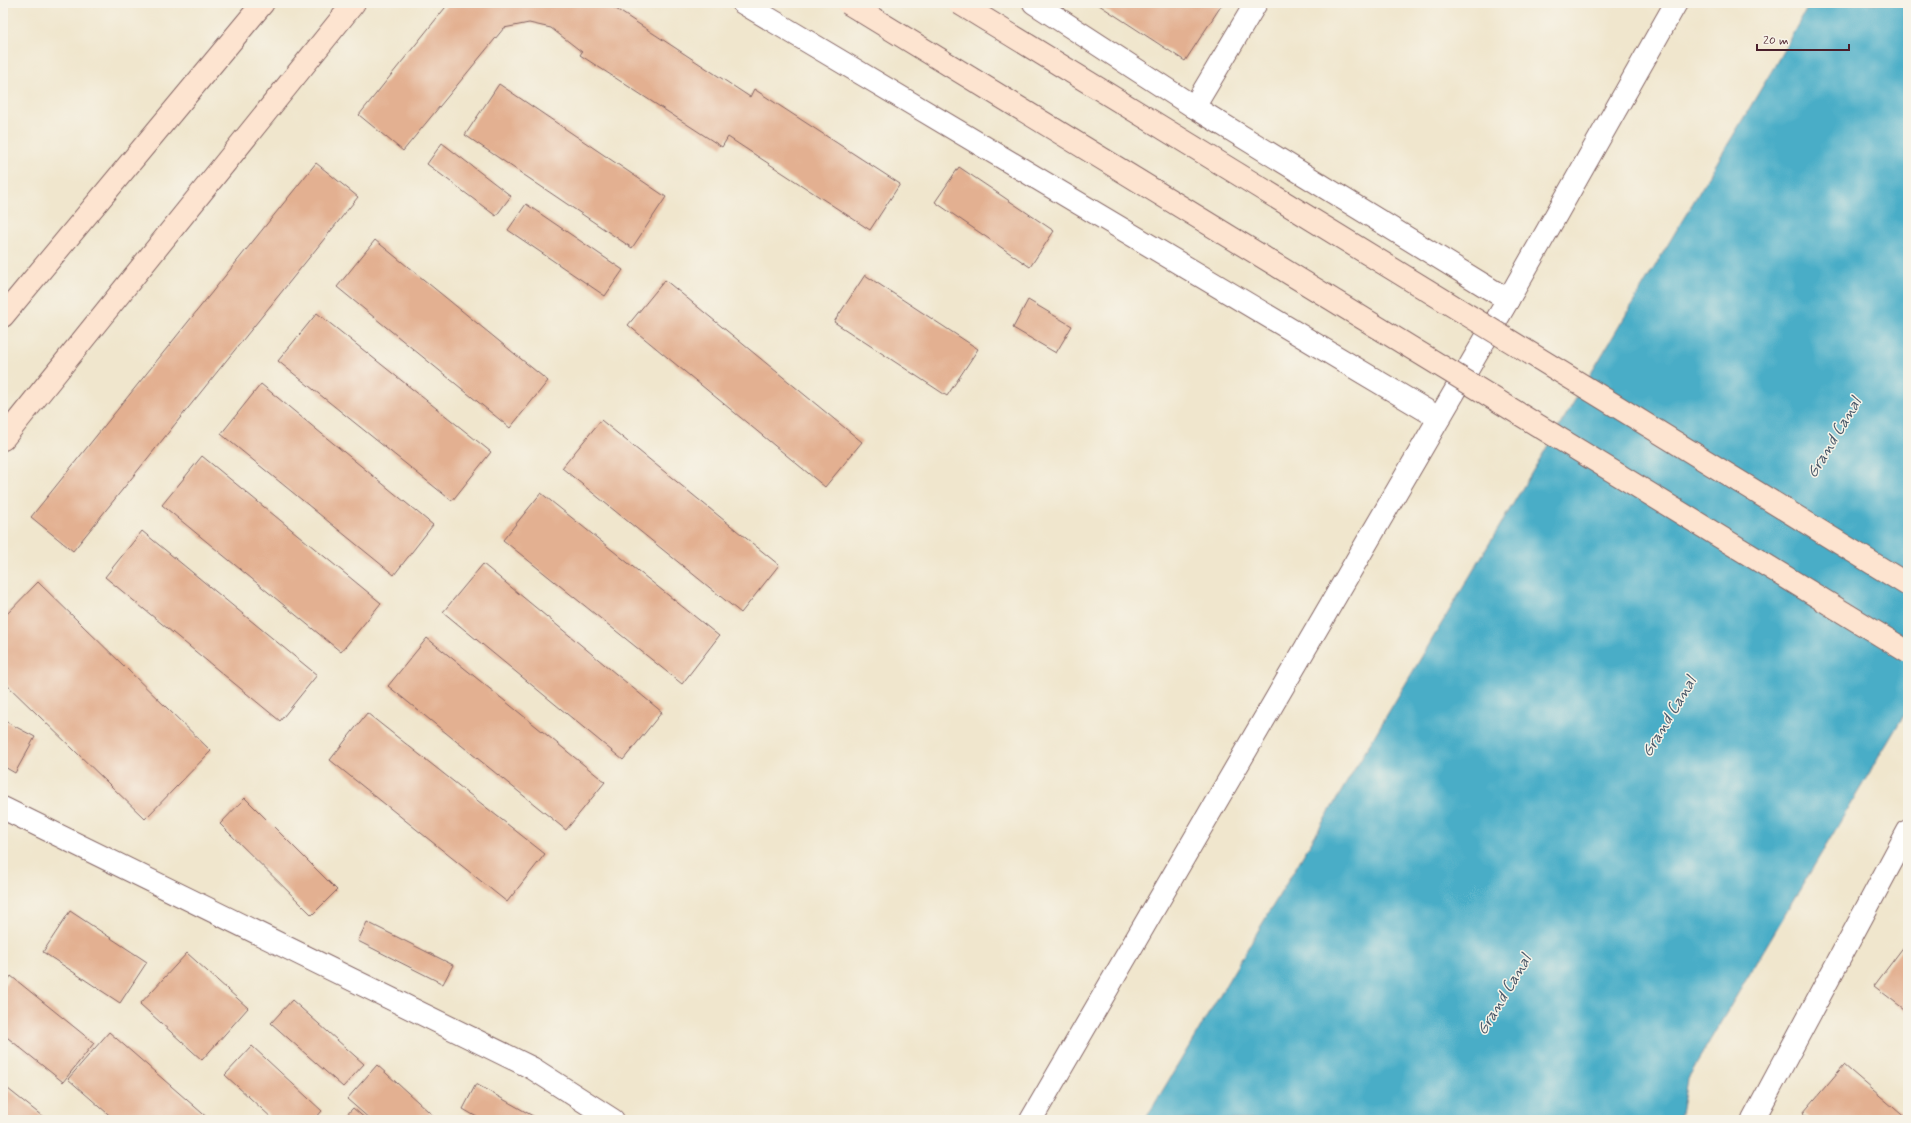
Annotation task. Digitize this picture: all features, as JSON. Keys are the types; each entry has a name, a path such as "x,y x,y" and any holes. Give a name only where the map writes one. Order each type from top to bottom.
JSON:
{"street":[{"path":"3,316 263,3"},
{"path":"3,439 354,3"},
{"path":"743,3 1439,418"},
{"path":"848,3 1908,652"},
{"path":"959,3 1908,585"},
{"path":"1034,3 1194,107 1508,300"},
{"path":"1194,107 1256,3"},
{"path":"1031,1120 1508,300 1676,3"},
{"path":"3,808 532,1068 613,1120"},
{"path":"1753,1120 1908,831"}],"water":[{"name":"Grand Canal","path":"1810,3 1908,3 1908,708 1687,1079 1680,1120 1145,1120 1774,67"}],"building":[{"path":"449,3 615,3 613,7 750,97 754,89 900,184 870,230 728,137 722,147 580,55 582,52 551,28 529,23 504,28 403,151 359,115"},
{"path":"1096,3 1223,3 1185,61"},
{"path":"499,84 666,197 632,248 465,135"},
{"path":"442,143 511,196 496,216 427,164"},
{"path":"316,163 358,197 73,551 31,517"},
{"path":"959,167 1054,231 1030,267 935,202"},
{"path":"526,204 623,270 605,296 508,230"},
{"path":"375,240 548,381 510,428 337,287"},
{"path":"865,275 978,349 947,396 834,322"},
{"path":"665,280 862,442 825,487 628,325"},
{"path":"1028,300 1072,326 1056,353 1013,328"},
{"path":"317,313 491,452 452,501 278,361"},
{"path":"261,384 433,525 394,575 221,434"},
{"path":"601,420 779,565 741,613 562,468"},
{"path":"202,456 381,603 341,652 162,505"},
{"path":"541,493 719,636 682,684 503,540"},
{"path":"142,531 317,675 280,721 105,577"},
{"path":"483,564 662,712 623,760 443,612"},
{"path":"38,582 211,751 145,819 3,681 3,618"},
{"path":"427,638 605,782 566,830 388,686"},
{"path":"367,713 545,854 507,902 330,760"},
{"path":"3,720 35,737 15,773 3,766"},
{"path":"245,798 337,890 312,915 220,824"},
{"path":"70,911 147,962 120,1003 43,952"},
{"path":"367,922 453,965 443,984 358,941"},
{"path":"1908,941 1908,1012 1874,986"},
{"path":"187,953 248,1008 202,1060 140,1004"},
{"path":"11,976 94,1043 63,1082 3,1034 3,987"},
{"path":"292,1000 364,1064 343,1087 271,1023"},
{"path":"109,1032 210,1120 115,1120 68,1079"},
{"path":"252,1046 322,1111 314,1120 274,1120 225,1075"},
{"path":"377,1065 438,1120 371,1120 347,1099"},
{"path":"1844,1065 1908,1120 1811,1120 1803,1113"},
{"path":"476,1084 540,1120 482,1120 463,1109"},
{"path":"3,1085 47,1120 3,1120"},
{"path":"353,1108 367,1120 342,1120"}]}
